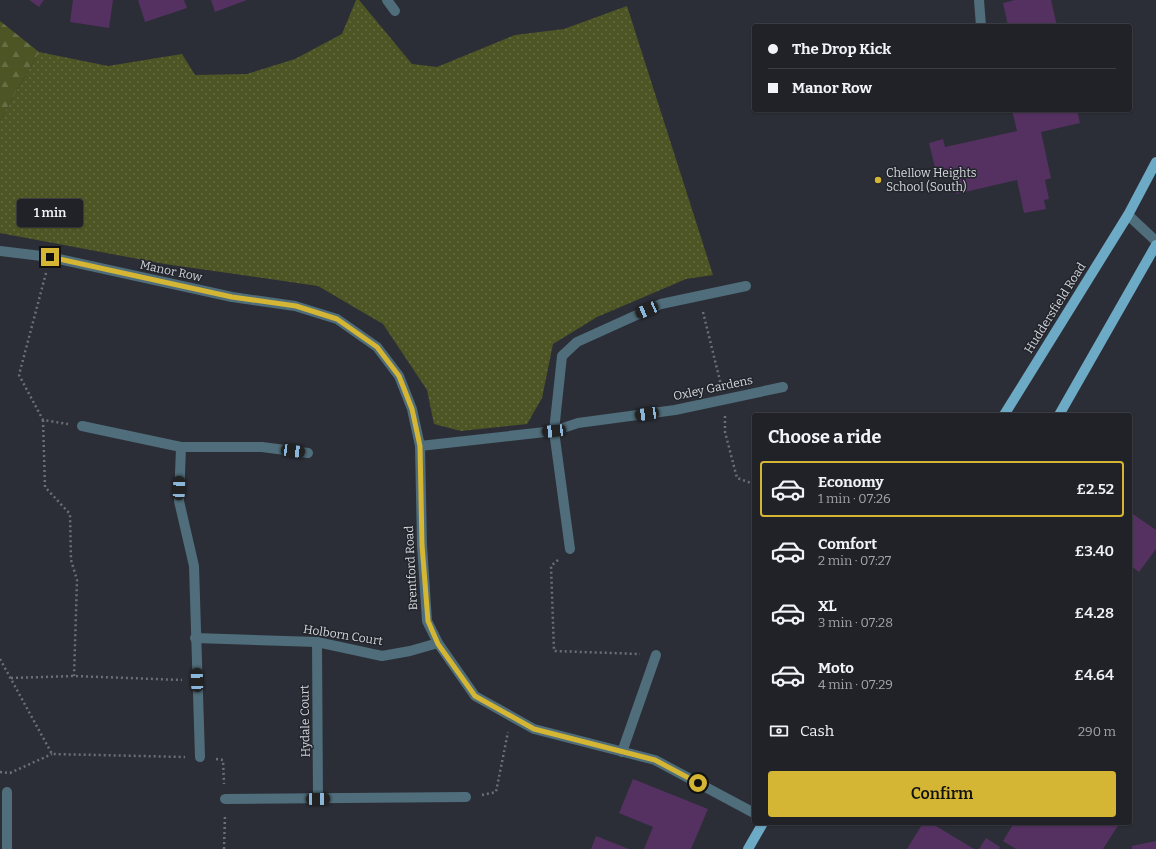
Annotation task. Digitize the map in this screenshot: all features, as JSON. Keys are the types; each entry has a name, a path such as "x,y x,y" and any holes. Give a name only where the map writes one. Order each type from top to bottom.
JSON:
{"main road":[{"name":"Huddersfield Road","path":"1005,413 1128,215 1156,162"},
{"path":"1060,413 1156,245"},
{"path":"748,849 762,825"}],"street":[{"path":"387,0 395,11"},
{"path":"979,0 981,24"},
{"path":"1128,215 1156,241"},
{"name":"Manor Row","path":"0,251 50,257 232,297 296,306 337,319"},
{"path":"570,549 554,431 562,356 577,342 661,304 746,286"},
{"name":"Brentford Road","path":"337,319 377,347 399,376 412,409 420,446 422,545 428,621 438,644 475,696 534,729 655,760 752,812"},
{"name":"Oxley Gardens","path":"420,446 554,431 578,423 675,410 783,387"},
{"path":"82,426 180,447 262,447 308,452"},
{"path":"180,447 179,501 194,566 200,757"},
{"name":"Holborn Court","path":"196,638 316,642 382,656 438,644"},
{"name":"Hydale Court","path":"316,642 318,799"},
{"path":"622,752 656,655"},
{"path":"7,792 7,849"},
{"path":"225,798 318,799 466,797"}],"path":[{"path":"50,257 19,375 43,420 45,487 70,514 71,560 77,580 74,676"},
{"path":"43,420 82,426"},
{"path":"570,549 551,566 554,650 656,655"},
{"path":"0,659 52,754"},
{"path":"11,678 74,676 197,680"},
{"path":"466,797 496,792 511,716"},
{"path":"0,772 10,773 52,754 200,757 223,760 225,798 224,849"}],"green space":[{"path":"356,0 359,0 412,64 437,67 515,35 564,29 627,6 713,275 686,279 597,317 553,344 542,398 527,424 461,431 434,424 427,390 383,324 318,286 165,264 0,233 0,120 39,52 108,66 182,54 195,75 247,74 295,59 342,34"},
{"path":"0,21 39,52 0,120"}],"building":[{"path":"29,0 44,0 39,7"},
{"path":"73,0 113,0 109,28 70,22"},
{"path":"138,0 184,0 187,8 145,22"},
{"path":"211,0 247,0 215,12"},
{"path":"1015,0 1051,0 1057,24 1008,24 1003,3"},
{"path":"1012,112 1077,112 1080,123 1041,132 1051,178 1045,180 1049,199 1044,200 1046,209 1024,213 1017,180 956,194 952,173 937,176 929,143 943,139 945,147 1017,131"},
{"path":"1132,513 1156,530 1156,549 1139,572 1132,567"},
{"path":"633,779 708,809 691,849 644,849 653,827 619,813"},
{"path":"922,825 934,825 974,849 907,849"},
{"path":"1013,825 1118,825 1103,849 1016,849 1003,841"},
{"path":"596,836 629,849 591,849"},
{"path":"986,838 1000,847 999,849 979,849"},
{"path":"1156,841 1156,849 1132,849 1132,846"}],"place":[{"name":"Chellow Heights School (South)","path":"878,180"}],"route":[{"path":"50,257 232,297 296,306 337,319 358,332 377,347 399,376 412,409 420,446 422,545 428,621 438,644 475,696 534,729 655,760 698,783"}]}
